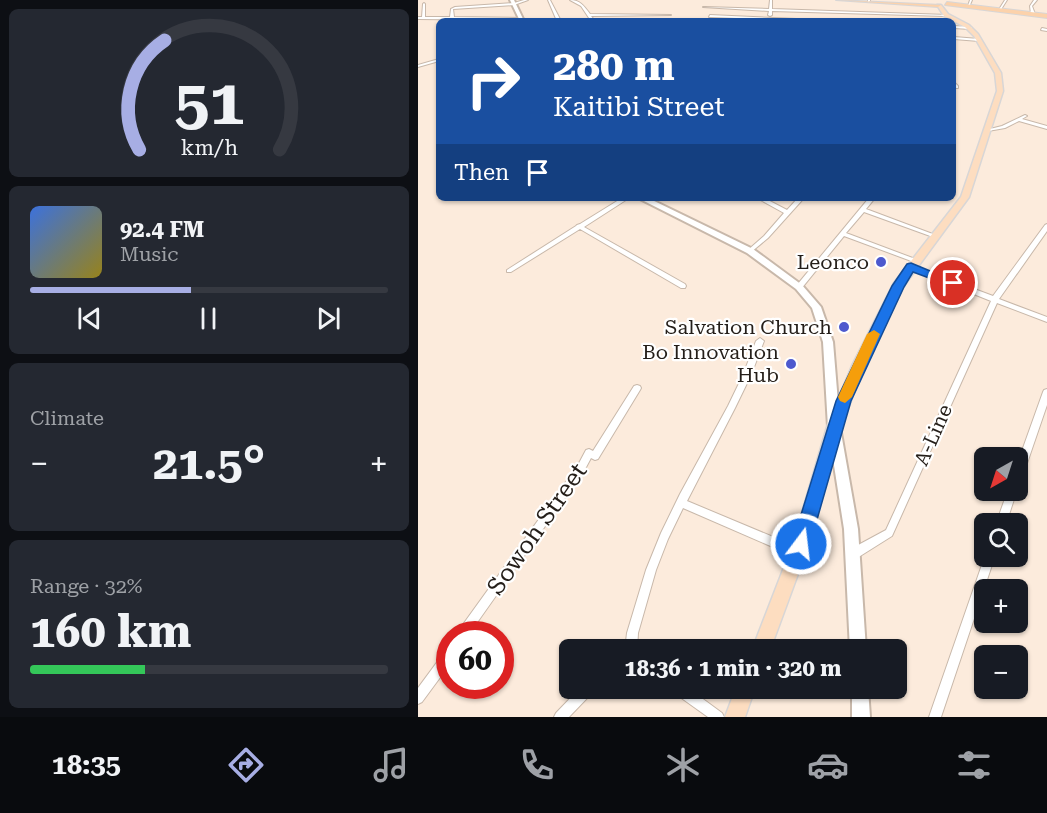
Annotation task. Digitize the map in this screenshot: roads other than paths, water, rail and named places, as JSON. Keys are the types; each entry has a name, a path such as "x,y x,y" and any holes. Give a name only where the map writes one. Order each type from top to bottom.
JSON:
{"highway":[{"path":"841,0 869,0 1046,16"},
{"path":"942,6 970,3 997,10"}],"main road":[{"path":"765,639 798,553 834,427 858,366 884,311 913,264 950,220 965,197 1000,91 1000,79 979,40 970,28 942,6"},
{"path":"735,717 742,699"}],"street":[{"path":"452,18 452,9 455,8 526,0"},
{"path":"549,0 558,18"},
{"path":"572,0 581,0"},
{"path":"572,0 582,5 591,18"},
{"path":"766,18 771,0"},
{"path":"997,10 1006,0"},
{"path":"1033,14 1032,6 1036,0"},
{"path":"513,3 521,18"},
{"path":"424,4 420,18 436,19"},
{"path":"704,7 770,10 942,6"},
{"path":"589,15 669,15"},
{"path":"710,16 747,18"},
{"path":"956,27 970,28"},
{"path":"956,38 979,40"},
{"path":"418,66 436,61"},
{"path":"988,130 1023,118 1046,128"},
{"path":"509,271 621,201"},
{"path":"648,201 750,251 799,287 816,308 828,342 834,427 853,554 857,639"},
{"path":"766,201 788,213"},
{"path":"750,251 798,201"},
{"path":"799,287 869,201"},
{"path":"862,209 935,236"},
{"path":"579,226 684,286"},
{"name":"A-Line","path":"853,554 889,533 995,299 1046,226"},
{"path":"843,234 1046,320"},
{"path":"632,639 643,591 684,493 727,413 760,341"},
{"name":"Sowoh Street","path":"472,621 581,468 589,453 595,456 637,388"},
{"path":"1027,447 1046,392"},
{"path":"684,493 682,503 798,553"},
{"path":"934,717 986,567"},
{"path":"418,698 436,673"},
{"path":"560,717 578,699"},
{"path":"693,699 718,717"},
{"path":"861,699 862,717"}],"place":[{"name":"Leonco","path":"881,262"},
{"name":"Salvation Church","path":"844,327"},
{"name":"Bo Innovation Hub","path":"791,364"}]}
